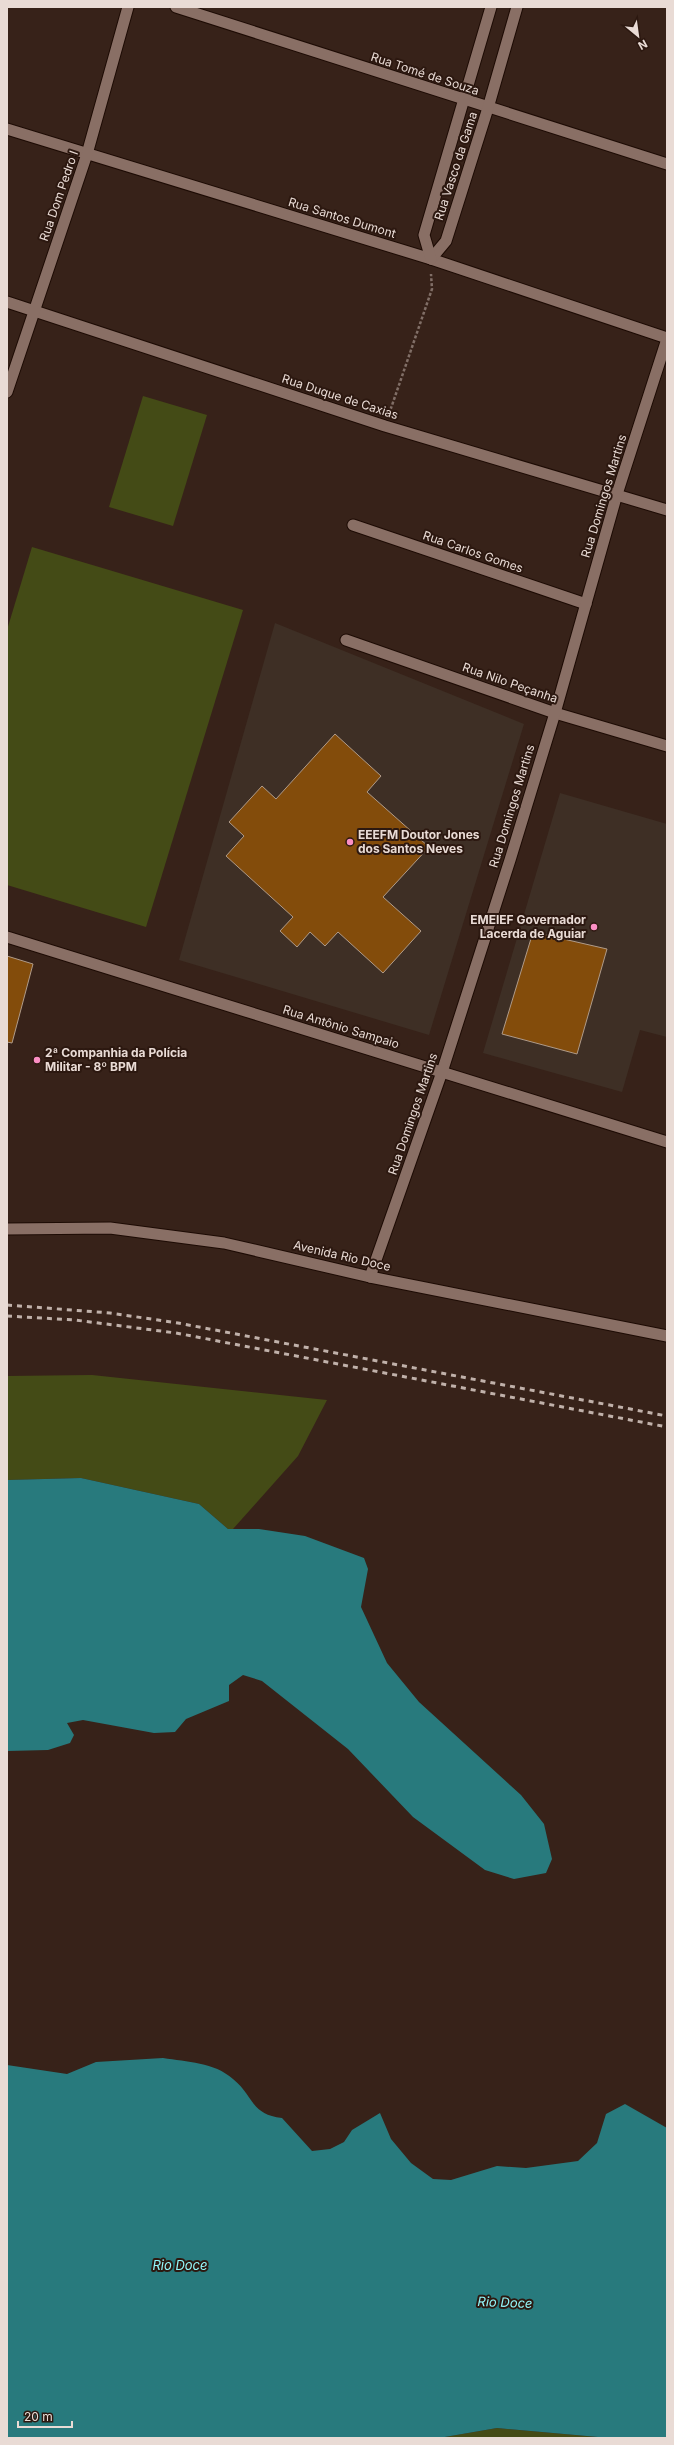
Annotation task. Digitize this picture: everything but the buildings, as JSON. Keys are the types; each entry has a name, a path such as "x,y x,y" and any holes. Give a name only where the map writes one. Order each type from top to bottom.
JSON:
{"street":[{"name":"Rua Dom Pedro I","path":"7,392 33,310 87,154 128,7"},
{"name":"Rua Tomé de Souza","path":"176,7 667,164"},
{"name":"Rua Vasco da Gama","path":"431,259 424,235 491,7"},
{"name":"Rua Vasco da Gama","path":"431,259 446,241 488,108 517,7"},
{"name":"Rua Santos Dumont","path":"7,129 431,259 667,339"},
{"name":"Rua Duque de Caxias","path":"7,302 385,426 667,510"},
{"name":"Rua Domingos Martins","path":"370,1277 442,1072 555,713 617,494 667,339"},
{"name":"Rua Carlos Gomes","path":"353,526 586,604"},
{"name":"Rua Nilo Peçanha","path":"346,640 555,713 667,746"},
{"name":"Rua Antônio Sampaio","path":"7,937 667,1142"},
{"name":"Avenida Rio Doce","path":"7,1229 110,1228 224,1243 370,1277 667,1336"}],"path":[{"path":"385,426 432,289 431,259"}],"shaded area":[{"name":"EEEFM Doutor Jones dos Santos Neves","path":"275,623 524,724 429,1035 179,960"},
{"name":"EMEIEF Governador Lacerda de Aguiar","path":"560,793 667,824 667,1037 640,1030 622,1092 483,1053"}],"green space":[{"path":"143,396 207,415 173,526 109,507"},
{"path":"32,547 243,610 146,927 7,885 7,630"},
{"path":"92,1375 327,1400 298,1456 233,1529 228,1529 199,1504 81,1478 7,1480 7,1376"},
{"path":"497,2428 609,2438 439,2438"}],"water":[{"path":"81,1478 199,1504 228,1529 259,1529 305,1536 364,1558 368,1569 361,1607 387,1663 419,1702 521,1795 544,1824 552,1859 546,1873 514,1879 485,1870 413,1817 348,1749 262,1681 243,1675 229,1685 229,1701 186,1719 175,1732 154,1733 83,1720 67,1723 74,1735 70,1743 48,1750 7,1751 7,1480"},
{"name":"Rio Doce","path":"163,2058 209,2066 226,2073 240,2085 258,2108 264,2113 282,2118 312,2151 330,2149 344,2142 352,2130 380,2113 391,2139 411,2163 433,2179 451,2180 497,2166 526,2168 578,2161 597,2143 606,2114 625,2104 667,2128 667,2438 609,2438 497,2428 439,2438 7,2438 7,2065 67,2074 96,2062"}],"railway":[{"path":"7,1305 110,1313 178,1323 667,1416"},
{"path":"7,1316 75,1320 176,1333 667,1427"}],"place":[{"name":"EEEFM Doutor Jones dos Santos Neves","path":"350,842"},
{"name":"EMEIEF Governador Lacerda de Aguiar","path":"594,927"},
{"name":"2ª Companhia da Polícia Militar - 8º BPM","path":"37,1060"}]}
